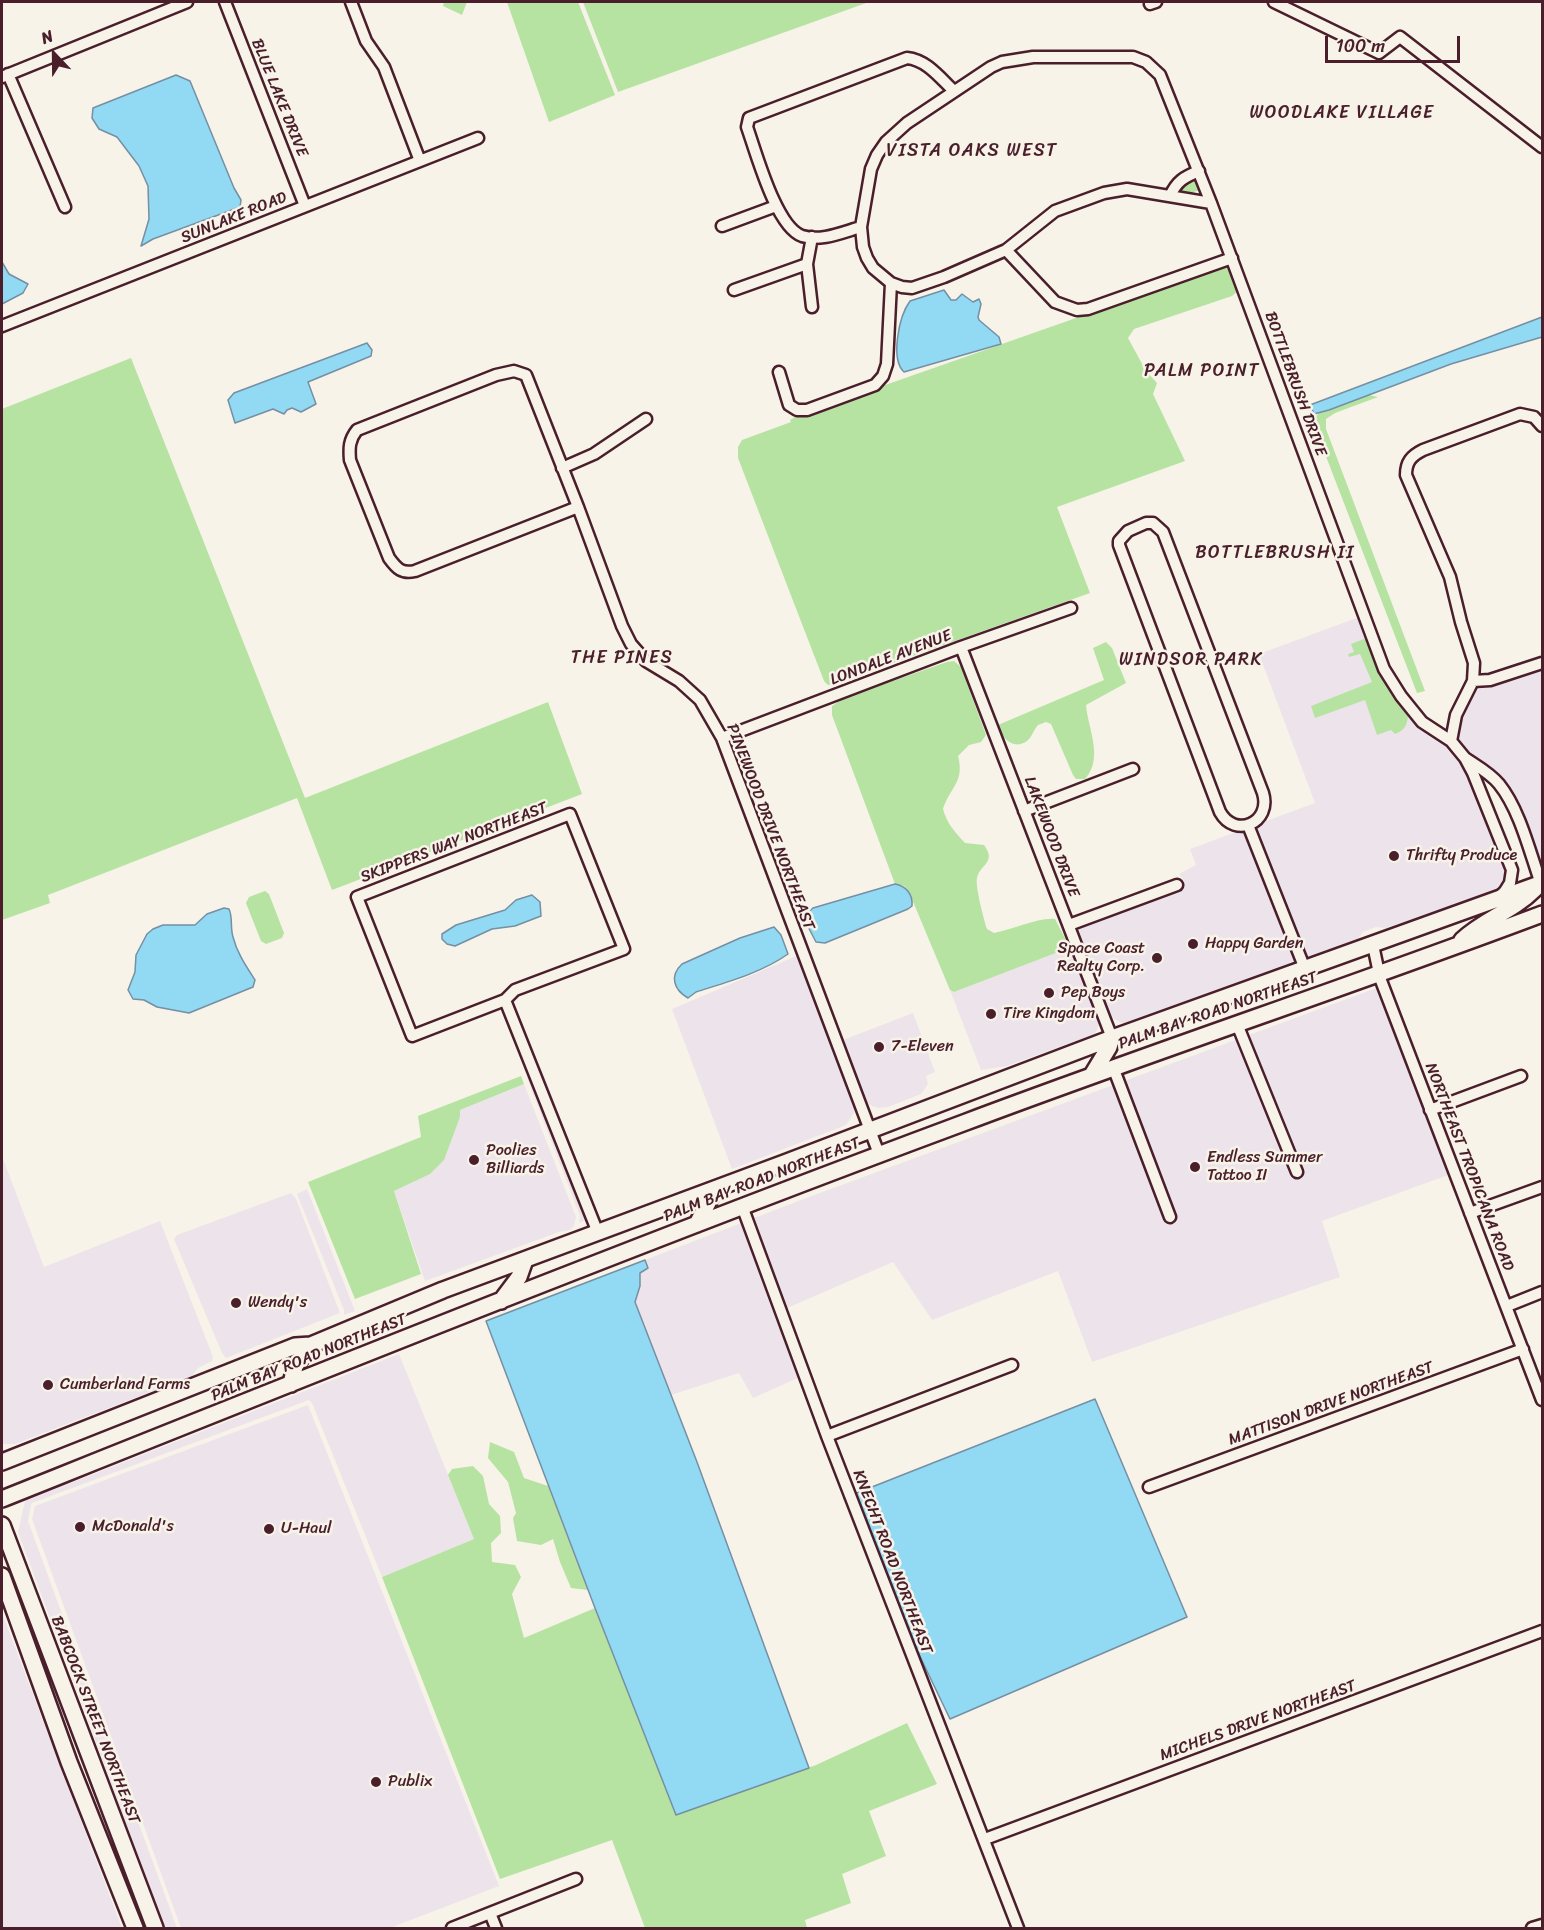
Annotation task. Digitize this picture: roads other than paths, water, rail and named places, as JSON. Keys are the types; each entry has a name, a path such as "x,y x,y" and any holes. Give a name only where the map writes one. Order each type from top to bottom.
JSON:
{"main road":[{"name":"PALM BAY ROAD NORTHEAST","path":"2,1462 294,1346 311,1345 443,1290 1120,1035 1542,884"},
{"path":"1455,946 1477,926 1524,901 1542,884"},
{"name":"PALM BAY ROAD NORTHEAST","path":"2,1499 742,1206 1113,1067 1379,975 1542,914"},
{"path":"1113,1067 1120,1035"},
{"path":"1092,1075 1109,1047 1120,1035"},
{"path":"697,1224 714,1189"},
{"path":"501,1301 519,1277 525,1260"},
{"path":"291,1384 295,1366 311,1345"},
{"name":"BABCOCK STREET NORTHEAST","path":"2,1525 155,1929"},
{"path":"2,1576 69,1762 135,1929"},
{"path":"69,1762 82,1770 92,1783 106,1817 120,1837"}],"street":[{"path":"64,207 5,75 187,2"},
{"name":"BLUE LAKE DRIVE","path":"225,2 305,206"},
{"path":"351,2 366,40 384,67 420,161"},
{"path":"1274,2 1379,53 1400,38 1542,147"},
{"name":"BOTTLEBRUSH DRIVE","path":"861,227 871,169 886,142 907,123 991,67 1002,62 1033,57 1133,57 1152,67 1160,75 1169,94 1199,171 1384,669 1401,696 1422,722 1451,741 1465,758 1499,785 1513,809 1542,884"},
{"path":"954,91 926,65 915,59 907,58 749,118 747,127 776,206 785,223 792,231 802,236 813,237 861,227 863,247 873,268 891,283 912,288 1006,250 1055,211 1085,198 1127,189 1211,203"},
{"name":"SUNLAKE ROAD","path":"2,326 478,138"},
{"path":"1170,196 1176,183 1199,171"},
{"path":"722,226 776,206"},
{"path":"812,307 807,264 813,237"},
{"path":"1006,250 1055,302 1077,310 1088,309 1232,258"},
{"path":"734,290 807,264"},
{"path":"778,372 789,405 797,410 807,410 875,385 883,376 887,364 891,283"},
{"name":"PINEWOOD DRIVE NORTHEAST","path":"578,507 415,571 403,572 389,558 348,448 357,430 495,375 514,371 526,375 578,507 622,626 631,644 646,662 679,681 700,699 722,738 879,1154"},
{"path":"1451,741 1456,715 1473,681 1474,663 1450,577 1406,475 1406,464 1413,455 1423,450 1520,414 1534,417 1542,426"},
{"path":"562,468 594,454 646,419"},
{"path":"1146,523 1153,523 1163,532 1263,793 1265,805 1263,812 1260,818 1248,825 1241,826 1227,822 1220,812 1119,545 1119,541 1128,531 1146,523"},
{"name":"LONDALE AVENUE","path":"722,738 961,647 1071,608"},
{"name":"LAKEWOOD DRIVE","path":"961,647 1069,925 1120,1035"},
{"path":"1473,681 1490,680 1542,663"},
{"name":"BOTTLEBRUSH DRIVE","path":"1465,758 1512,870 1510,883 1505,891 1494,900"},
{"path":"1024,811 1133,769"},
{"name":"SKIPPERS WAY NORTHEAST","path":"570,814 624,949 515,990 505,1000 412,1036 357,897 570,814"},
{"path":"1248,825 1305,969"},
{"path":"1069,925 1177,885"},
{"name":"NORTHEAST TROPICANA ROAD","path":"1373,945 1379,975 1542,1400"},
{"path":"505,1000 598,1233"},
{"path":"1237,1024 1296,1172"},
{"path":"1113,1067 1170,1217"},
{"path":"1430,1110 1521,1076"},
{"path":"1470,1213 1542,1187"},
{"name":"KNECHT ROAD NORTHEAST","path":"742,1206 827,1436 1018,1929"},
{"path":"1507,1306 1542,1292"},
{"name":"MATTISON DRIVE NORTHEAST","path":"1149,1487 1523,1349"},
{"path":"827,1436 1012,1365"},
{"name":"MICHELS DRIVE NORTHEAST","path":"985,1839 1542,1631"},
{"path":"452,1929 576,1879"},
{"path":"490,1913 496,1929"},
{"path":"1532,1929 1542,1924"}],"water":[{"path":"176,75 190,81 241,200 240,207 153,239 141,246 149,219 148,186 139,166 117,137 99,129 92,118 93,108"},
{"path":"2,262 9,274 28,284 23,293 2,304"},
{"path":"944,290 951,300 956,300 962,294 973,302 979,299 981,304 979,320 999,337 1001,344 904,372 897,358 897,348 902,317 906,308 910,301"},
{"path":"1542,317 1542,337 1451,364 1329,410 1314,414 1310,405"},
{"path":"367,343 372,350 371,356 308,382 316,404 301,412 292,408 284,414 273,409 235,423 228,400 234,393"},
{"path":"895,884 910,894 912,906 908,909 825,943 816,942 805,921 805,915 813,908"},
{"path":"532,895 540,902 541,916 515,926 492,929 455,946 447,944 442,939 442,934 456,925 505,910 516,900"},
{"path":"224,908 229,909 232,934 242,959 255,980 253,987 189,1013 157,1007 144,1000 133,999 128,990 135,972 136,955 147,934 163,925 195,925 207,914"},
{"path":"774,927 781,935 788,954 778,961 744,976 696,992 688,998 679,991 674,978 682,964 740,938"},
{"path":"645,1260 648,1268 640,1273 640,1286 635,1302 697,1462 809,1768 676,1815 486,1321"},
{"path":"1095,1399 1187,1617 950,1719 844,1498"}],"place":[{"name":"Thrifty Produce","path":"1394,856"},
{"name":"Happy Garden","path":"1193,944"},
{"name":"Space Coast Realty Corp.","path":"1157,958"},
{"name":"Pep Boys","path":"1049,993"},
{"name":"Tire Kingdom","path":"991,1014"},
{"name":"7-Eleven","path":"879,1047"},
{"name":"Poolies Billiards","path":"474,1160"},
{"name":"Endless Summer Tattoo II","path":"1195,1167"},
{"name":"Wendy's","path":"236,1303"},
{"name":"Cumberland Farms","path":"48,1385"},
{"name":"McDonald's","path":"80,1527"},
{"name":"U-Haul","path":"269,1529"},
{"name":"Publix","path":"376,1782"}],"district":[{"name":"WOODLAKE VILLAGE","path":"1342,113"},
{"name":"VISTA OAKS WEST","path":"972,151"},
{"name":"PALM POINT","path":"1202,371"},
{"name":"BOTTLEBRUSH II","path":"1275,553"},
{"name":"THE PINES","path":"622,658"},
{"name":"WINDSOR PARK","path":"1191,660"}]}
